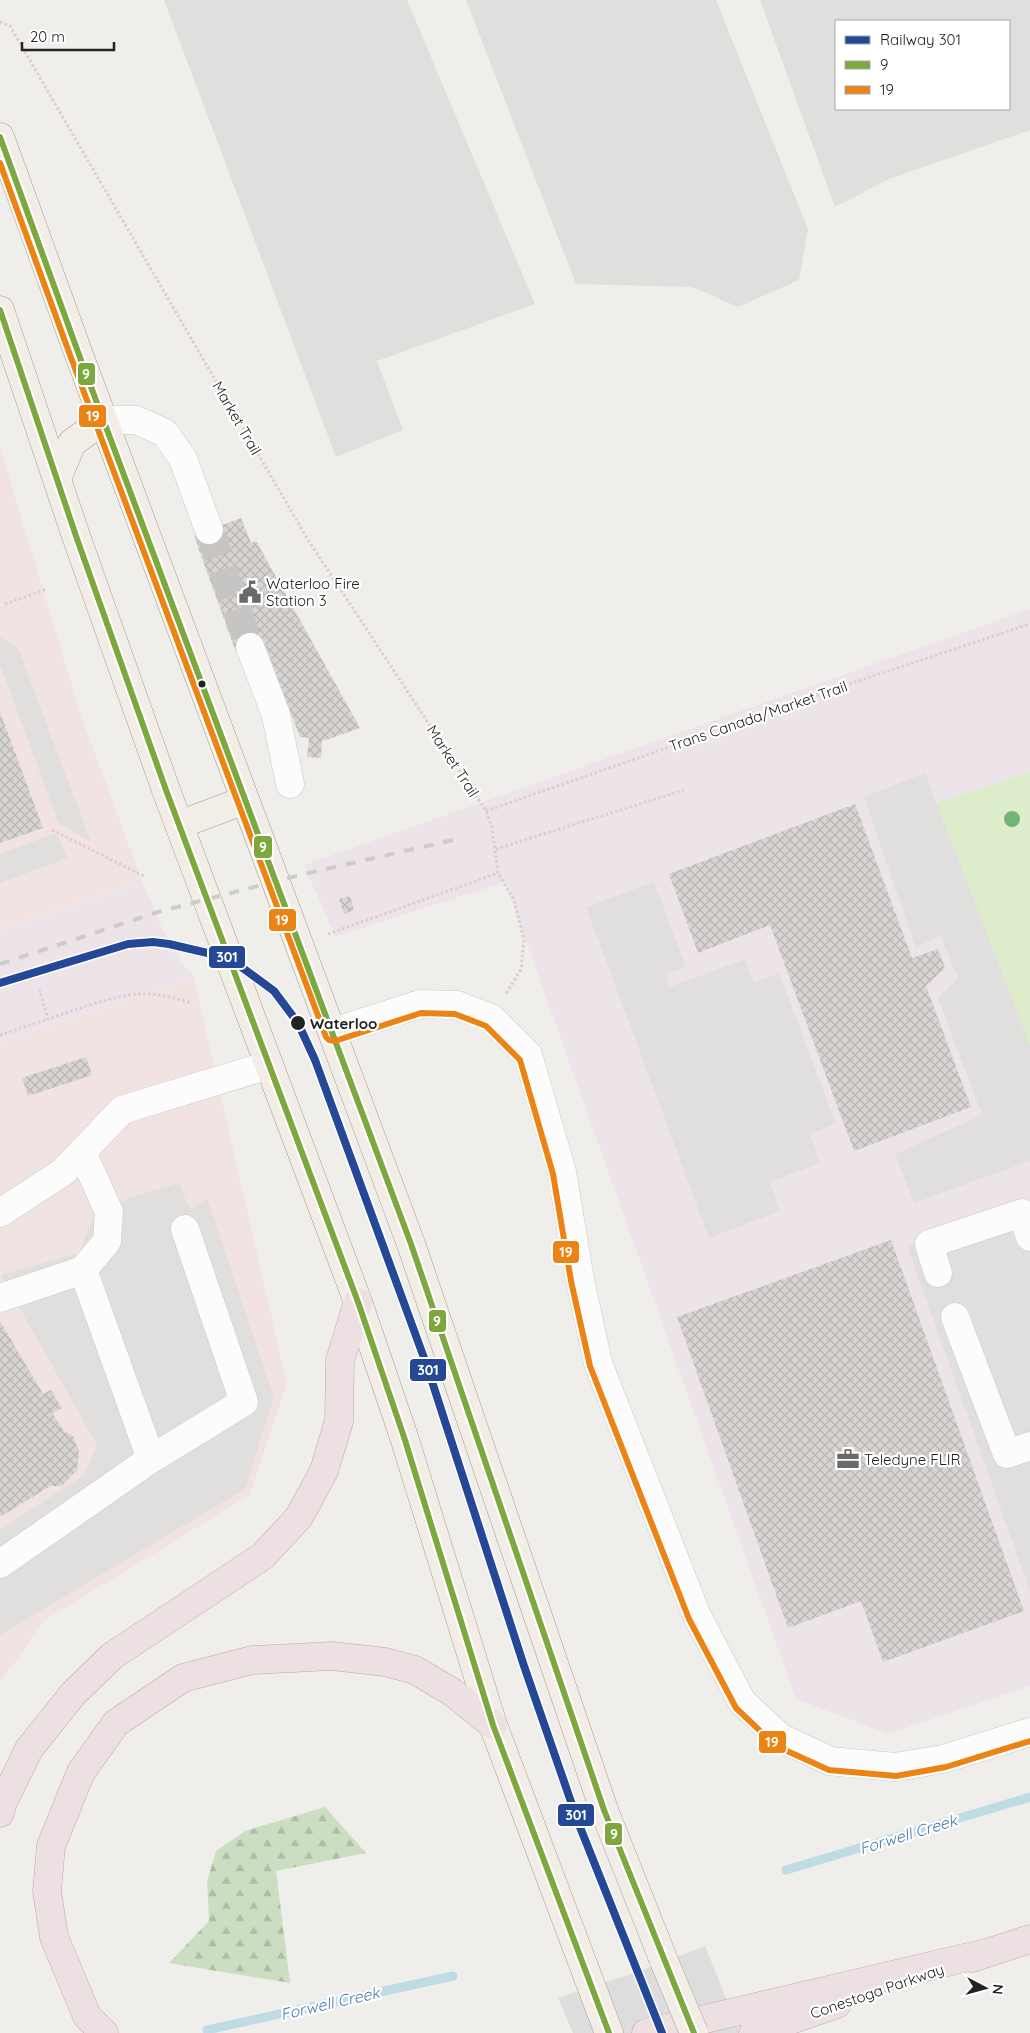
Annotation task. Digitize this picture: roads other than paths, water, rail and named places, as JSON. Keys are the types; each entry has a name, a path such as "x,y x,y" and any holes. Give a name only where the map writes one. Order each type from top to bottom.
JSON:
{"highway":[{"path":"0,1813 2,1804 29,1749 73,1694 112,1656 263,1556 299,1517 324,1471 339,1421 340,1360 358,1302"},
{"path":"104,2033 87,2016 54,1936 48,1891 51,1846 81,1772 116,1723 183,1678 252,1660 332,1656 385,1662 415,1670 452,1692 492,1726"},
{"name":"Conestoga Parkway","path":"753,2033 1030,1939"},
{"path":"646,2033 990,1952"}],"main road":[{"path":"0,137 103,420 414,1253 604,1810 694,2033"},
{"path":"0,310 57,479 179,825 358,1302 404,1437 492,1726 609,2033"},
{"path":"57,479 72,442 103,420"},
{"path":"179,825 245,800"}],"street":[{"path":"103,420 136,420 165,433 183,459 209,530"},
{"path":"250,647 276,715 290,784"},
{"path":"333,1032 420,1004 457,1005 491,1018 528,1055 562,1172 580,1280 598,1363 697,1616 742,1702 781,1738 830,1761 896,1767 943,1759 1030,1732"},
{"path":"0,1213 63,1172 122,1110 269,1065"},
{"path":"0,1298 83,1270 107,1241 109,1212 82,1152"},
{"path":"938,1273 929,1244 1022,1213 1030,1237"},
{"path":"0,1564 151,1459 244,1402 185,1229"},
{"path":"83,1270 151,1459"},
{"path":"955,1317 1007,1454 1030,1446"}],"waterway":[{"name":"Forwell Creek","path":"786,1870 1030,1797"},
{"name":"Forwell Creek","path":"207,2030 453,1976"}],"tunnel":[{"path":"209,530 250,647"}],"railway":[{"path":"0,964 158,912 304,874 462,838"}],"rail line":[{"name":"301","path":"0,983 128,944 153,942 169,944 229,958 274,991 298,1023 315,1060 427,1366 524,1666 578,1822 662,2033"}],"place":[{"name":"Waterloo Fire Station 3","path":"250,592"},
{"name":"Waterloo","path":"298,1023"},
{"name":"Teledyne FLIR","path":"848,1459"}]}
